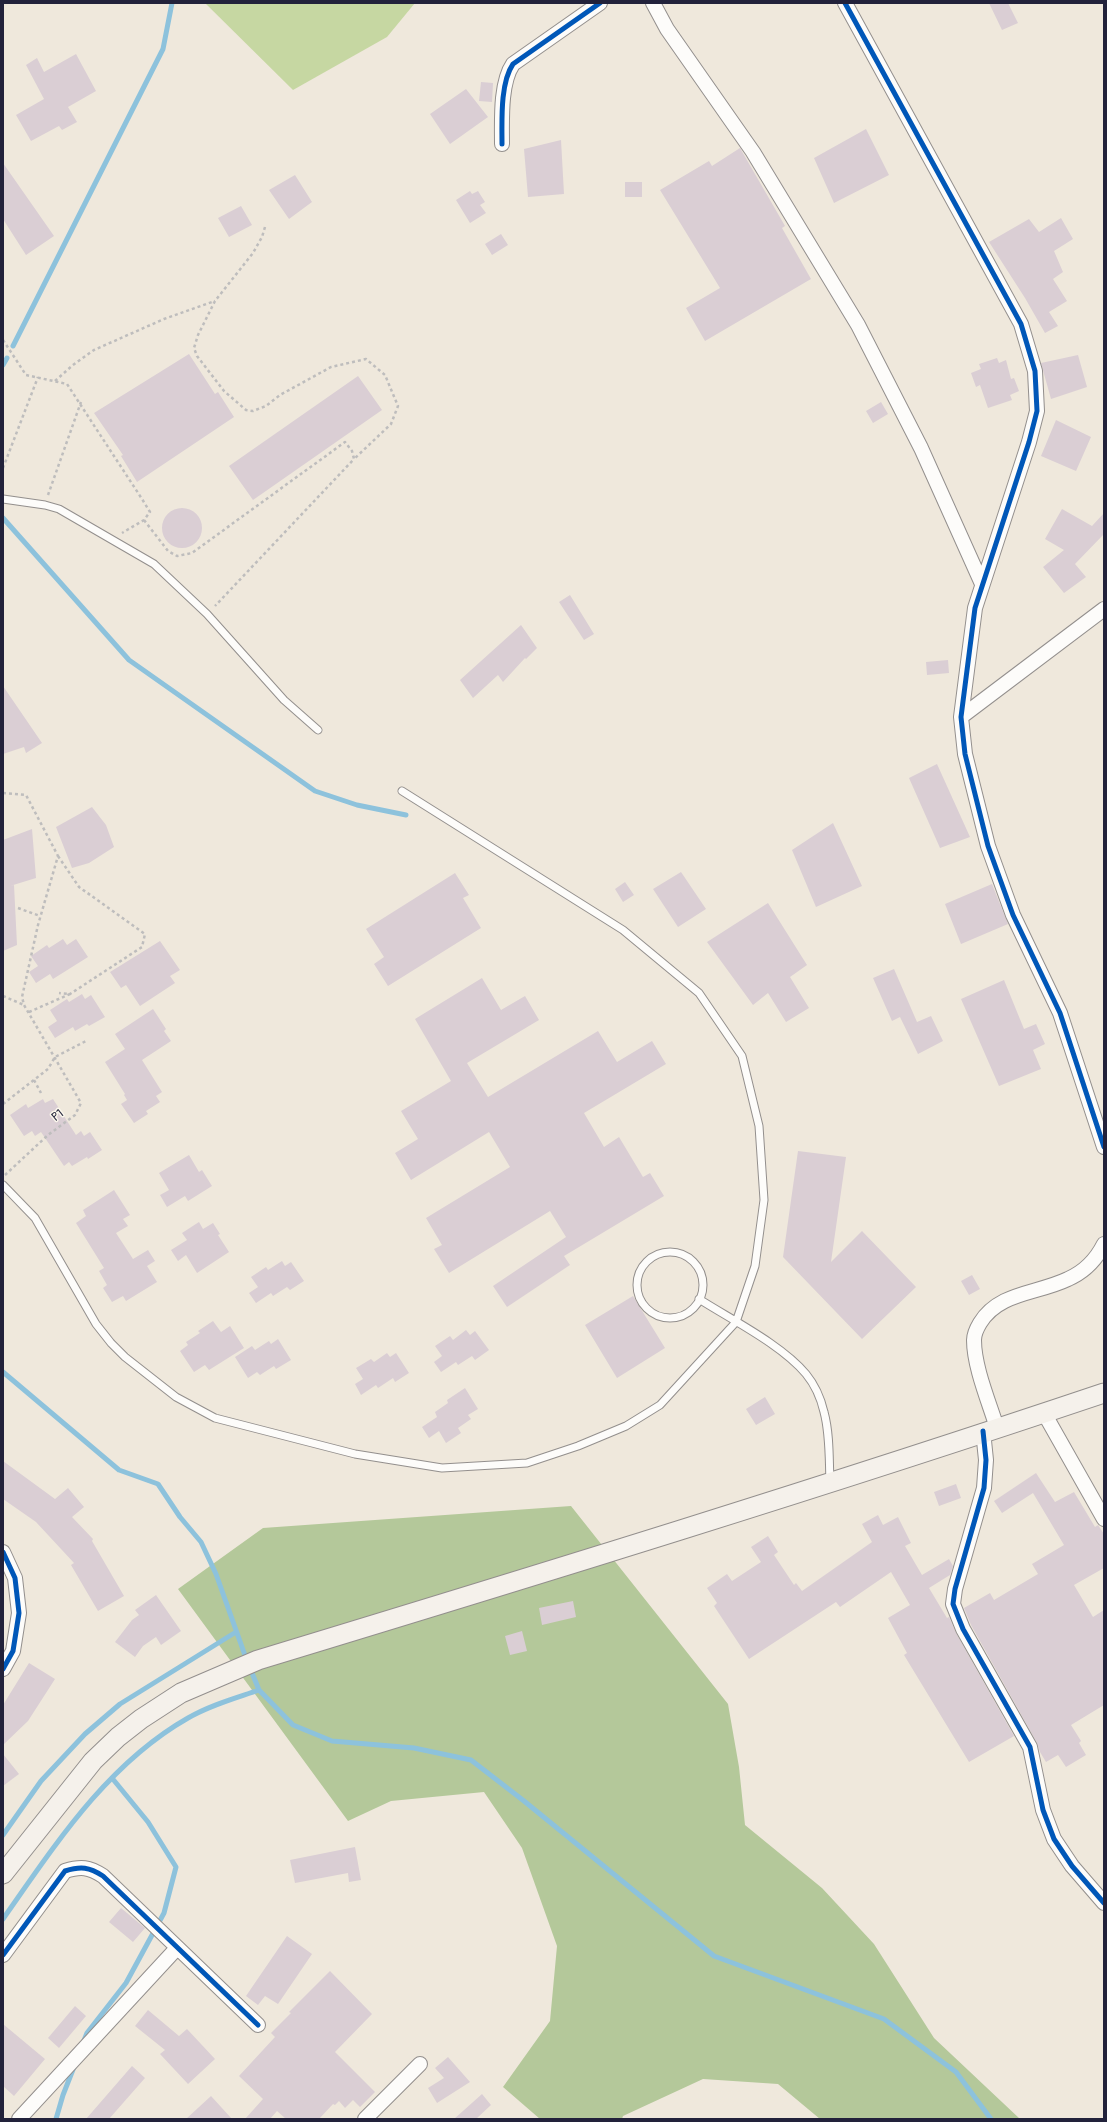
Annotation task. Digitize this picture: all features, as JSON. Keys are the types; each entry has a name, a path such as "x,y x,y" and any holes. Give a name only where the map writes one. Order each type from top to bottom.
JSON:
{"main road":[{"path":"3,1874 93,1761 118,1737 140,1719 181,1693 222,1675 258,1660 523,1580 1044,1413 1104,1392"}],"street":[{"path":"502,144 503,106 510,69 514,64 600,3"},
{"path":"653,3 667,29 753,152 858,324 921,448 982,584"},
{"path":"845,3 1021,324 1035,371 1037,411 975,608 961,717 965,754 988,846 1013,915 1060,1013 1104,1147"},
{"path":"961,717 1104,609"},
{"path":"1104,1244 1087,1268 1068,1279 1048,1287 1009,1298 996,1305 984,1317 978,1327 974,1338 990,1430 984,1488 955,1589 954,1604 963,1629 1030,1747 1043,1810 1054,1839 1072,1866 1104,1903"},
{"path":"1044,1413 1104,1519"},
{"path":"3,1552 15,1578 19,1614 13,1651 3,1669"},
{"path":"3,1955 65,1871 78,1867 90,1868 102,1876 258,2025"},
{"path":"19,2119 177,1948"},
{"path":"365,2119 420,2064"}],"lane":[{"path":"3,499 45,505 59,509 154,564 207,614 284,700 318,730"},
{"path":"3,1185 35,1218 96,1324 125,1357 176,1397 215,1418 355,1454 442,1468 527,1463 578,1446 626,1426 660,1405 736,1322 755,1266 764,1200 759,1126 742,1056 699,993 623,930 402,791"},
{"path":"668,1252 685,1255 692,1260 701,1274 702,1287 699,1299 694,1306 680,1316 663,1317 655,1314 648,1309 639,1295 637,1282 640,1270 645,1263 660,1254 668,1252"},
{"path":"699,1299 790,1358 807,1375 818,1393 827,1430 830,1482"}],"path":[{"path":"207,614 354,459 391,424 398,406 385,375 366,359 331,367 280,395 266,406 253,411 246,410 224,391 197,356 194,348 198,335 215,301 253,253 262,238 264,227"},
{"path":"55,381 73,365 94,350 164,319 215,301"},
{"path":"3,340 26,375 67,384 81,402 150,512 144,520 111,538"},
{"path":"3,468 38,377"},
{"path":"45,505 81,402"},
{"path":"144,520 168,551 177,556 192,554 345,442 352,451 354,459"},
{"path":"3,793 26,795 58,856 79,888 145,934 142,947 70,994 29,1012"},
{"path":"55,1057 24,1005 22,997 40,916 58,856"},
{"path":"18,908 40,916"},
{"path":"59,993 70,994"},
{"path":"3,996 24,1005"},
{"path":"3,1104 48,1069 55,1057 86,1041"},
{"path":"34,1080 41,1093"}],"green space":[{"path":"205,3 415,3 387,37 293,90"},
{"path":"571,1506 728,1704 739,1767 745,1825 822,1888 874,1944 934,2038 1020,2119 820,2119 778,2084 703,2079 623,2116 622,2119 540,2119 503,2087 550,2021 557,1946 522,1848 484,1792 391,1801 348,1821 178,1589 263,1528"}],"building":[{"path":"989,3 1008,3 1018,23 1002,30"},
{"path":"76,54 96,91 68,107 77,122 62,130 59,126 31,141 16,115 44,99 26,65 37,58 44,72"},
{"path":"481,82 493,83 492,102 479,101"},
{"path":"466,89 488,117 450,144 430,114"},
{"path":"866,129 889,175 834,203 814,158"},
{"path":"561,140 564,194 528,197 524,149"},
{"path":"740,148 785,226 782,228 811,279 705,341 686,308 720,288 660,190 709,161 712,166"},
{"path":"3,163 54,236 26,255 3,219"},
{"path":"295,175 312,202 289,219 269,190"},
{"path":"625,182 642,182 642,197 625,197"},
{"path":"470,191 472,194 478,191 485,202 480,205 486,213 470,223 456,200"},
{"path":"241,206 252,225 229,237 218,218"},
{"path":"1061,218 1073,239 1054,251 1063,272 1053,279 1067,301 1049,312 1058,326 1045,333 1025,298 989,242 1029,219 1039,232"},
{"path":"501,234 508,245 492,255 485,244"},
{"path":"189,354 215,394 218,392 234,417 137,482 121,456 123,455 94,413"},
{"path":"1078,355 1087,387 1051,399 1041,363"},
{"path":"997,358 999,363 1006,360 1011,379 1014,378 1019,391 1010,395 1012,400 988,408 980,385 976,387 971,373 981,369 979,364"},
{"path":"358,376 382,410 253,500 229,466"},
{"path":"881,402 888,414 873,423 866,411"},
{"path":"1056,420 1091,437 1076,471 1041,456"},
{"path":"182,508 190,510 196,514 200,520 202,528 200,536 196,542 190,546 182,548 174,546 168,542 164,536 162,528 164,520 168,514 174,510"},
{"path":"1062,509 1092,526 1104,513 1104,534 1075,564 1086,577 1064,593 1043,567 1064,550 1045,539"},
{"path":"570,595 594,634 584,640 559,602"},
{"path":"521,625 537,648 526,659 525,658 503,682 498,675 473,698 460,680"},
{"path":"948,660 949,673 927,675 926,662"},
{"path":"3,686 42,743 26,753 24,747 3,754"},
{"path":"937,764 970,837 940,848 909,778"},
{"path":"92,807 106,825 114,847 89,863 72,868 56,827"},
{"path":"833,823 862,886 816,907 792,850"},
{"path":"32,829 36,878 10,886 14,885 17,945 3,951 3,840"},
{"path":"681,872 706,909 678,927 653,889"},
{"path":"455,873 469,895 463,898 481,928 388,986 374,964 384,957 366,929"},
{"path":"625,882 634,895 623,902 615,889"},
{"path":"992,884 1008,924 961,944 945,904"},
{"path":"768,903 807,965 790,977 809,1008 786,1022 768,993 753,1005 707,942"},
{"path":"63,939 67,945 76,939 88,957 53,979 50,974 36,983 29,972 38,966 31,956 47,945 49,948"},
{"path":"160,941 180,970 170,976 175,983 140,1006 126,985 121,988 110,972"},
{"path":"894,969 917,1022 931,1016 943,1041 918,1054 900,1017 892,1021 873,978"},
{"path":"482,978 501,1010 525,996 539,1020 467,1063 488,1097 598,1031 617,1062 652,1041 666,1064 584,1113 604,1147 619,1137 643,1177 650,1173 664,1196 564,1256 570,1265 507,1307 493,1286 566,1237 550,1211 449,1273 434,1249 442,1245 426,1218 510,1167 489,1132 411,1180 395,1153 418,1139 401,1111 451,1081 415,1019"},
{"path":"1004,980 1024,1029 1036,1024 1045,1044 1033,1050 1041,1069 999,1086 961,999"},
{"path":"82,994 85,999 91,995 105,1017 89,1026 87,1024 75,1031 73,1027 55,1038 48,1027 57,1021 50,1010 67,999 69,1002"},
{"path":"153,1009 166,1029 164,1031 171,1041 142,1060 162,1092 156,1096 160,1102 146,1111 148,1114 134,1123 121,1104 127,1100 124,1095 125,1094 105,1062 125,1049 115,1034"},
{"path":"43,1099 45,1103 53,1099 76,1135 81,1131 84,1136 90,1132 102,1150 88,1159 87,1157 72,1166 69,1162 64,1166 41,1132 35,1136 32,1131 24,1136 10,1115 26,1104 28,1108"},
{"path":"798,1151 846,1157 831,1262 862,1231 916,1287 862,1339 783,1257"},
{"path":"189,1155 199,1172 202,1170 212,1186 188,1201 185,1196 167,1207 160,1195 169,1190 159,1173"},
{"path":"114,1190 130,1215 123,1219 128,1226 116,1233 133,1259 148,1250 155,1261 147,1266 157,1282 126,1301 123,1296 112,1302 103,1288 107,1285 99,1271 104,1268 76,1223 86,1216 83,1210"},
{"path":"199,1222 203,1229 213,1223 220,1234 218,1235 229,1252 197,1273 186,1255 178,1261 171,1250 187,1240 182,1233"},
{"path":"282,1261 285,1266 291,1262 304,1281 290,1290 287,1287 273,1296 271,1293 256,1303 249,1293 258,1287 251,1277 266,1267 268,1270"},
{"path":"972,1275 980,1289 969,1295 961,1281"},
{"path":"633,1296 665,1348 617,1378 585,1325"},
{"path":"213,1321 221,1332 230,1326 244,1348 209,1370 205,1365 194,1372 180,1351 188,1345 186,1342 200,1333 198,1331"},
{"path":"466,1330 470,1335 475,1331 489,1350 475,1360 472,1356 458,1365 456,1362 441,1372 434,1362 442,1356 435,1346 450,1336 453,1340"},
{"path":"278,1339 291,1360 276,1369 274,1366 260,1375 257,1372 248,1378 235,1357 252,1346 255,1350 269,1341 271,1344"},
{"path":"387,1353 390,1357 396,1353 409,1373 395,1382 393,1378 378,1388 376,1385 361,1395 355,1384 363,1379 356,1368 371,1359 374,1362"},
{"path":"465,1388 478,1409 468,1415 471,1419 458,1428 461,1433 446,1443 439,1431 429,1438 422,1427 437,1417 435,1412 448,1403 447,1400"},
{"path":"765,1397 775,1414 756,1425 746,1409"},
{"path":"3,1461 55,1499 68,1488 84,1507 72,1517 93,1539 92,1541 124,1596 98,1611 71,1565 74,1563 36,1522 3,1499"},
{"path":"1036,1473 1055,1502 1074,1492 1095,1527 1098,1525 1104,1534 1104,1568 1074,1585 1093,1617 1104,1610 1104,1705 1071,1725 1081,1741 1079,1743 1086,1755 1066,1767 1058,1755 1046,1762 1037,1743 971,1625 964,1608 990,1593 994,1600 1038,1574 1032,1564 1064,1545 1033,1493 1002,1513 994,1501"},
{"path":"956,1484 961,1498 939,1506 934,1492"},
{"path":"878,1515 883,1525 898,1517 911,1543 905,1546 922,1575 949,1559 953,1566 950,1575 929,1588 947,1618 949,1617 956,1633 1014,1736 969,1762 904,1655 907,1653 888,1618 910,1605 891,1572 840,1607 836,1602 749,1659 714,1606 717,1603 707,1588 727,1574 732,1581 761,1562 751,1547 768,1536 778,1552 774,1555 794,1585 796,1583 802,1591 872,1542 862,1524"},
{"path":"156,1595 181,1631 161,1645 156,1637 143,1646 135,1657 115,1642 132,1620 139,1615 135,1610"},
{"path":"573,1601 576,1617 542,1625 539,1608"},
{"path":"522,1631 527,1651 510,1655 505,1636"},
{"path":"29,1663 55,1679 28,1721 3,1745 3,1705"},
{"path":"3,1754 19,1774 3,1786"},
{"path":"355,1847 361,1880 349,1882 348,1873 295,1883 290,1860"},
{"path":"121,1908 145,1928 133,1942 109,1922"},
{"path":"287,1936 312,1954 278,2004 265,1996 258,2005 246,1996"},
{"path":"330,1971 372,2014 335,2052 375,2092 360,2107 353,2100 345,2108 339,2101 335,2105 333,2104 319,2119 286,2119 277,2111 270,2119 245,2119 263,2099 239,2076 275,2037 271,2033 291,2013 289,2012"},
{"path":"75,2006 86,2016 59,2048 48,2038"},
{"path":"148,2010 179,2036 187,2029 215,2059 188,2084 160,2054 165,2050 135,2026"},
{"path":"3,2024 45,2059 14,2096 3,2086"},
{"path":"448,2057 470,2082 437,2103 428,2088 444,2078 435,2068"},
{"path":"132,2066 145,2078 109,2119 86,2119"},
{"path":"482,2094 491,2105 476,2119 454,2119"},
{"path":"211,2096 232,2119 186,2119"}],"waterway":[{"path":"13,346 163,49 172,3"},
{"path":"3,365 7,358"},
{"path":"3,518 129,660 315,791 357,805 406,815"},
{"path":"3,1372 119,1470 158,1484 180,1517 201,1542 216,1574 247,1661"},
{"path":"3,1835 41,1781 85,1734 120,1704 236,1632"},
{"path":"250,1668 259,1690 293,1725 332,1741 414,1748 471,1760 524,1801 714,1956 884,2019 956,2072 991,2119"},
{"path":"3,1919 63,1835 108,1782 132,1758 159,1737 196,1713 259,1690"},
{"path":"83,2043 87,2033 126,1983 164,1913 176,1867 148,1822 112,1778"},
{"path":"56,2119 63,2095 74,2067"}],"cycle path":[{"path":"502,144 504,92 506,81 513,64 600,3"},
{"path":"845,3 1021,324 1035,371 1037,411 1029,442 975,608 961,717 965,754 988,846 1013,915 1060,1013 1104,1147"},
{"path":"983,1431 986,1460 984,1488 955,1589 953,1604 963,1629 1030,1747 1043,1810 1054,1839 1072,1866 1104,1903"},
{"path":"3,1552 15,1578 19,1613 13,1651 3,1669"},
{"path":"3,1955 65,1871 76,1868 89,1869 103,1876 258,2025"}]}
